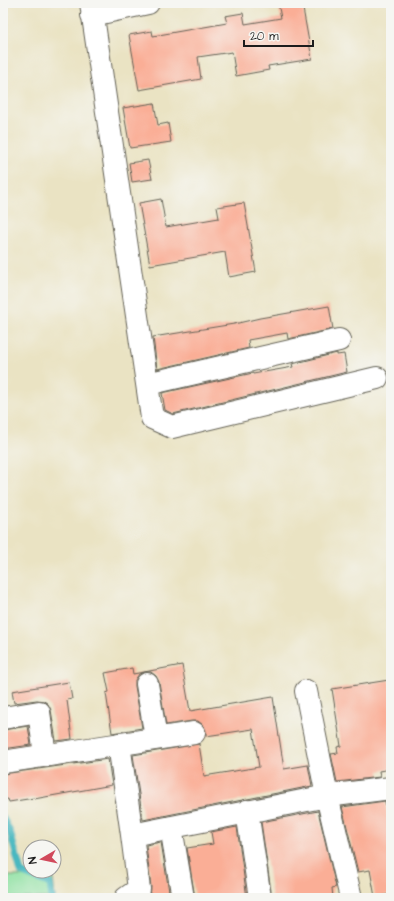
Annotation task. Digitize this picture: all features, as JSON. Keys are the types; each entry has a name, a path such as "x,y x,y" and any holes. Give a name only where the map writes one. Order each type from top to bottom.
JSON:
{"street":[{"path":"148,3 92,9 152,418 172,428 377,378"},
{"path":"147,384 339,340"},
{"path":"147,684 156,738"},
{"path":"306,691 327,796 351,898"},
{"path":"3,718 39,712 45,755"},
{"path":"3,762 194,733"},
{"path":"119,744 139,889 126,898"},
{"path":"132,835 327,796 391,788"},
{"path":"247,811 260,898"},
{"path":"171,827 182,898"}],"green space":[{"path":"3,876 22,876 22,879 53,879 55,898 3,898"}],"building":[{"path":"278,3 302,3 312,59 268,66 269,70 236,76 232,52 198,57 201,79 139,90 129,35 152,31 153,36 227,23 225,16 243,13 245,24 281,18"},
{"path":"154,103 158,125 168,123 171,142 130,148 123,108"},
{"path":"148,160 152,179 132,182 129,163"},
{"path":"161,199 166,227 219,218 217,207 244,203 256,272 229,277 225,252 150,265 139,203"},
{"path":"329,306 333,329 288,339 287,333 248,340 249,348 157,369 153,337 234,324"},
{"path":"337,353 337,355 344,354 347,372 173,414 165,410 162,393 253,373 293,367 292,364"},
{"path":"182,665 190,711 273,697 284,769 308,765 312,786 143,820 133,755 199,744 204,776 259,767 253,729 206,736 204,726 198,721 166,725 159,682 156,676 151,672 139,674 135,680 142,728 112,733 106,693 109,692 105,673 132,668 133,674"},
{"path":"389,680 391,690 391,769 379,771 380,777 337,782 331,754 338,753 337,747 341,746 332,689"},
{"path":"69,682 72,699 67,700 72,739 56,741 51,710 48,704 44,701 37,700 14,703 12,691"},
{"path":"28,726 31,745 3,749 3,730"},
{"path":"108,759 112,785 34,799 9,802 8,799 3,800 3,774"},
{"path":"385,801 391,834 391,894 375,897 370,870 358,872 342,807"},
{"path":"318,811 336,887 332,888 333,898 272,898 261,822"},
{"path":"237,827 247,898 195,898 187,848 213,844 211,832"},
{"path":"161,842 170,898 150,898 151,887 146,845"}],"waterway":[{"path":"3,818 10,832 21,872 50,884 52,898"}]}
